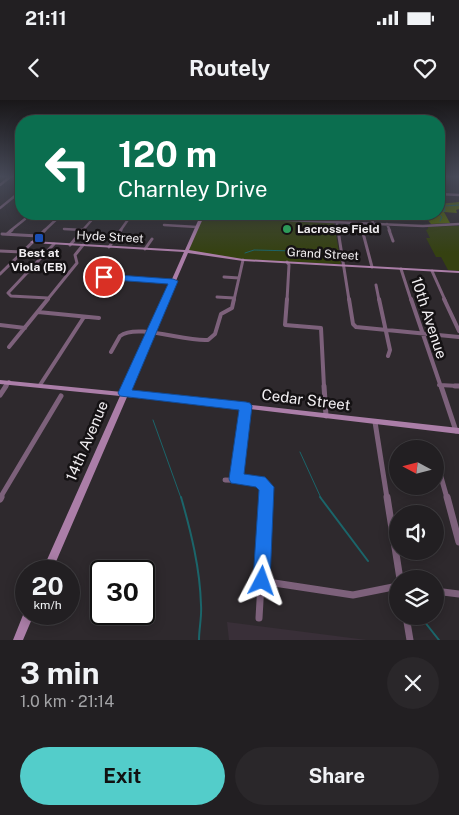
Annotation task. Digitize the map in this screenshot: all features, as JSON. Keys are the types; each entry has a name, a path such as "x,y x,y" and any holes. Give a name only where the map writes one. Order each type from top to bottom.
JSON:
{"street":[{"path":"7,234 24,220"},
{"path":"0,274 55,220"},
{"path":"70,244 92,220"},
{"path":"108,247 128,220"},
{"name":"14th Avenue","path":"52,560 200,220"},
{"path":"310,220 423,226 459,224"},
{"path":"337,222 353,324 356,327 386,332 459,337"},
{"path":"387,224 393,241"},
{"path":"164,225 197,227"},
{"path":"64,229 83,230"},
{"path":"363,232 372,267"},
{"path":"2,234 38,236"},
{"path":"145,249 152,239"},
{"name":"Hyde Street","path":"32,242 145,249 187,249"},
{"path":"48,298 8,295 54,244"},
{"path":"9,347 77,263 75,255 83,245"},
{"name":"Grand Street","path":"187,249 243,260 459,272"},
{"path":"0,250 22,252"},
{"path":"111,352 124,332 172,336 194,342 209,340 214,335 220,315 232,309 243,260"},
{"path":"287,262 289,265 285,325 321,328 326,416"},
{"path":"93,293 111,266"},
{"path":"0,268 5,268"},
{"name":"10th Avenue","path":"401,269 439,385 457,431"},
{"path":"432,271 459,331"},
{"path":"104,277 173,281"},
{"path":"224,277 239,278"},
{"path":"376,285 390,350 388,356"},
{"path":"217,297 234,298"},
{"path":"38,312 99,318"},
{"path":"40,385 84,317"},
{"path":"0,325 25,328"},
{"name":"Cedar Street","path":"0,382 246,406 457,431"},
{"path":"0,394 9,382"},
{"path":"439,385 459,386"},
{"path":"0,498 61,396"},
{"path":"236,479 246,406"},
{"path":"375,422 399,570"},
{"path":"225,480 260,481 267,487 259,618"},
{"path":"444,488 459,542"},
{"path":"262,581 353,594 389,588"},
{"path":"444,592 459,594"},
{"path":"18,640 24,625"},
{"path":"408,625 410,640"}],"shaded area":[{"path":"227,622 367,640 229,640"}],"green space":[{"path":"459,202 459,209 456,210 457,213 445,212 445,203"},
{"path":"445,214 450,223 431,224 428,220 445,220"},
{"path":"199,220 277,220 334,223 341,264 243,260 186,251"},
{"path":"459,226 459,271 448,270 441,257 436,257 426,238 430,238 426,230 428,227"}],"waterway":[{"path":"445,206 459,205"},
{"path":"245,253 254,250 336,252"},
{"path":"153,420 181,498"},
{"path":"300,452 321,498"},
{"path":"181,497 199,577 201,609 199,640"},
{"path":"320,497 368,561"},
{"path":"427,625 439,640"}],"place":[{"name":"Lacrosse Field","path":"287,229"},
{"name":"Best at Viola (EB)","path":"39,238"}],"route":[{"path":"104,277 173,281 124,393 246,406 236,479 260,481 267,487 262,581"}]}
